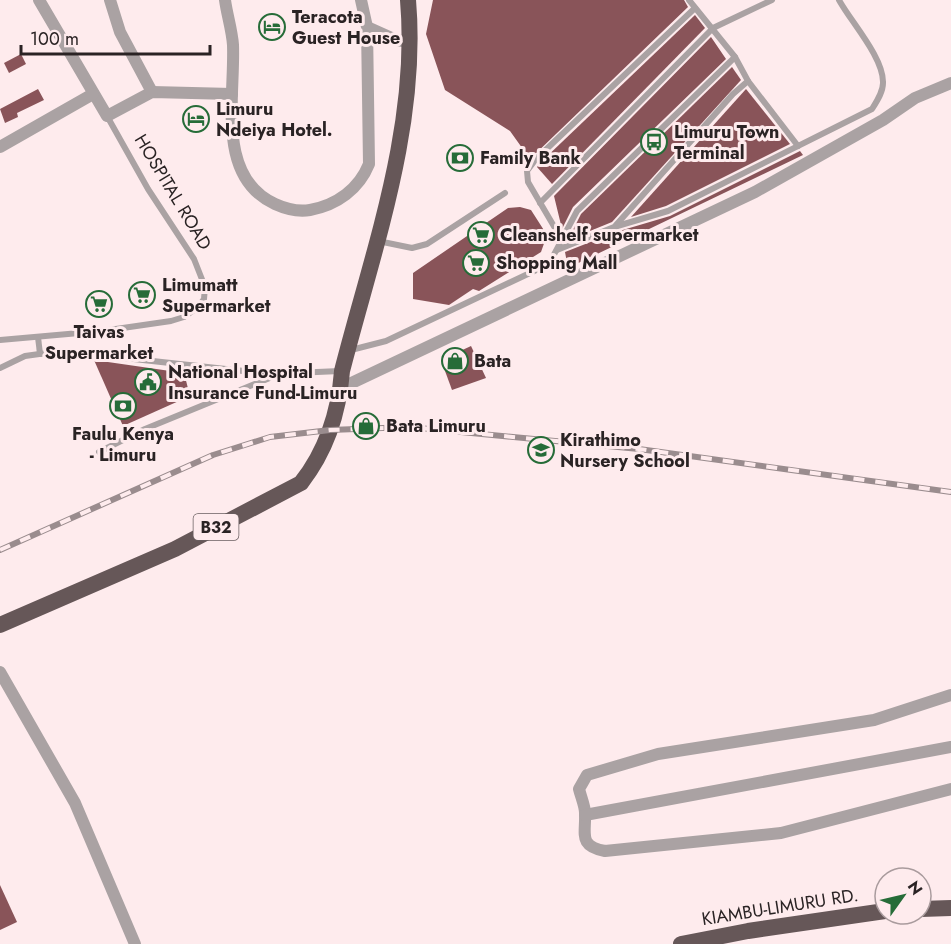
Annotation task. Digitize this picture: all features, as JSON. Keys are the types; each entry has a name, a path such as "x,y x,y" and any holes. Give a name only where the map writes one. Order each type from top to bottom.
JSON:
{"highway":[{"name":"B32","path":"0,625 175,549 301,483 322,452 378,241 400,137 410,42 408,0"},
{"path":"933,909 951,908"},
{"name":"KIAMBU-LIMURU RD.","path":"681,944 748,931 873,913"}],"street":[{"name":"HOSPITAL ROAD","path":"39,0 107,116"},
{"path":"110,0 120,32 152,92"},
{"path":"225,0 233,44 232,94 236,158 244,179 254,192 285,209 307,211 327,206 353,190 363,178 369,164 367,27 361,0"},
{"path":"367,27 396,40 410,42"},
{"path":"342,379 755,192 883,120 915,98 951,83"},
{"path":"107,116 152,92 232,94"},
{"path":"0,147 93,94"},
{"path":"0,672 75,803 135,944"},
{"path":"951,695 874,720 658,754 587,775 579,789 585,814 583,823 586,842 592,849 604,851 781,832 951,789"},
{"path":"585,814 951,747"}],"lane":[{"path":"689,0 735,57 748,81 798,146"},
{"path":"540,203 712,28 772,0"},
{"path":"556,250 614,227 668,211 872,109 881,93 883,82 879,64 839,0"},
{"path":"562,240 528,182 528,171 536,159 695,8"},
{"path":"347,351 386,341 549,264 577,211 735,57"},
{"path":"614,227 733,94 748,81"},
{"name":"HOSPITAL ROAD","path":"38,337 102,331 177,319 198,307 204,299 205,287 194,259 148,189 107,116"},
{"path":"378,241 412,248 427,244 505,193"},
{"path":"0,340 38,337 40,354"},
{"path":"0,368 25,356 61,351 342,379"},
{"path":"99,452 145,429 281,374"}],"building":[{"path":"433,0 684,0 688,7 530,159 510,131 445,90 426,34"},
{"path":"695,15 705,28 552,184 537,167 540,163"},
{"path":"711,37 726,59 573,207 562,229 554,196"},
{"path":"21,54 26,64 9,73 4,63"},
{"path":"732,67 741,80 612,222 568,240 581,214"},
{"path":"38,89 44,100 17,113 18,117 5,123 0,109"},
{"path":"746,89 790,144 666,206 631,217"},
{"path":"800,151 803,155 568,268 565,252 616,232 670,216"},
{"name":"Shopping Mall","path":"520,207 531,210 547,235 541,252 479,291 473,289 449,305 413,299 413,273 508,208"},
{"path":"471,346 486,378 452,390 441,360"},
{"path":"94,360 184,373 190,396 123,426"},
{"path":"0,885 17,922 0,930"}],"railway":[{"path":"0,550 213,455 270,437 330,430 409,427 639,449 951,492"}],"place":[{"name":"Teracota Guest House","path":"272,27"},
{"name":"Limuru Ndeiya Hotel.","path":"196,119"},
{"name":"Limuru Town Terminal","path":"654,142"},
{"name":"Family Bank","path":"460,158"},
{"name":"Cleanshelf supermarket","path":"481,235"},
{"name":"Shopping Mall","path":"476,263"},
{"name":"Limumatt Supermarket","path":"142,295"},
{"name":"Taivas Supermarket","path":"99,304"},
{"name":"Bata","path":"455,361"},
{"name":"National Hospital Insurance Fund-Limuru","path":"148,382"},
{"name":"Faulu Kenya - Limuru","path":"123,406"},
{"name":"Bata Limuru","path":"366,426"},
{"name":"Kirathimo Nursery School","path":"541,450"}]}
